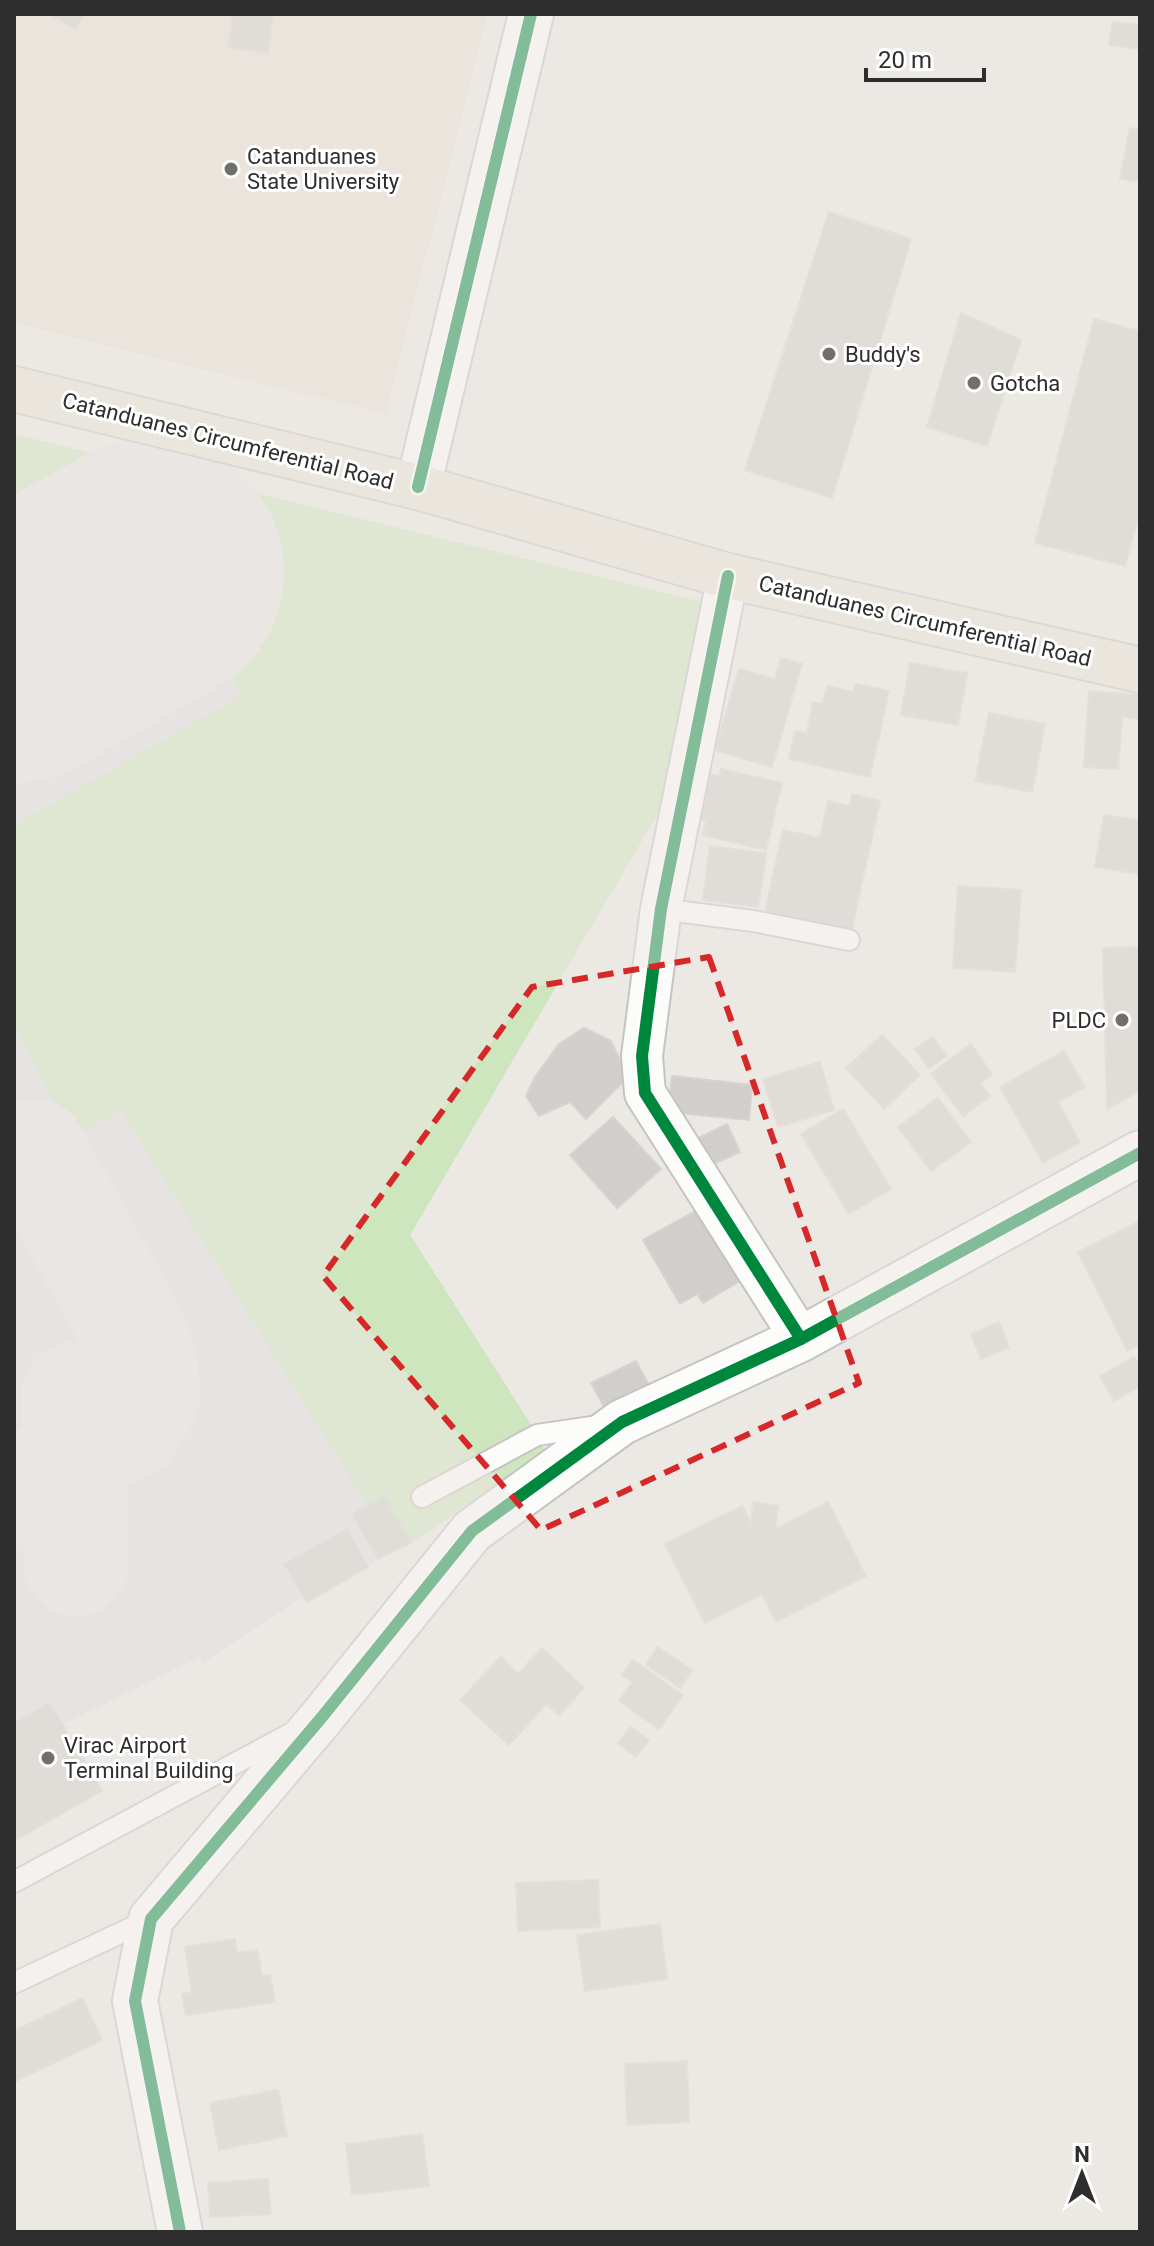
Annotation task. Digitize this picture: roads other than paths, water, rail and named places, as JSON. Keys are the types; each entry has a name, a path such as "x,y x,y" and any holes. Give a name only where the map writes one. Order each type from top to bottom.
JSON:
{"main road":[{"name":"Catanduanes Circumferential Road","path":"14,389 418,487 728,576 1140,670"}],"street":[{"path":"418,487 531,14"},
{"path":"728,576 661,909 642,1056 645,1093 801,1339"},
{"path":"180,2232 135,2001 151,1919 322,1717 472,1531 622,1422 801,1339 1140,1153"}],"lane":[{"path":"661,909 753,921 849,940"},
{"path":"422,1497 537,1435 622,1422"},
{"path":"14,1882 322,1717"},
{"path":"14,1983 151,1919"}],"place":[{"name":"Catanduanes State University","path":"231,169"},
{"name":"Buddy's","path":"829,354"},
{"name":"Gotcha","path":"974,383"},
{"name":"PLDC","path":"1122,1020"},
{"name":"Virac Airport Terminal Building","path":"48,1758"}]}
